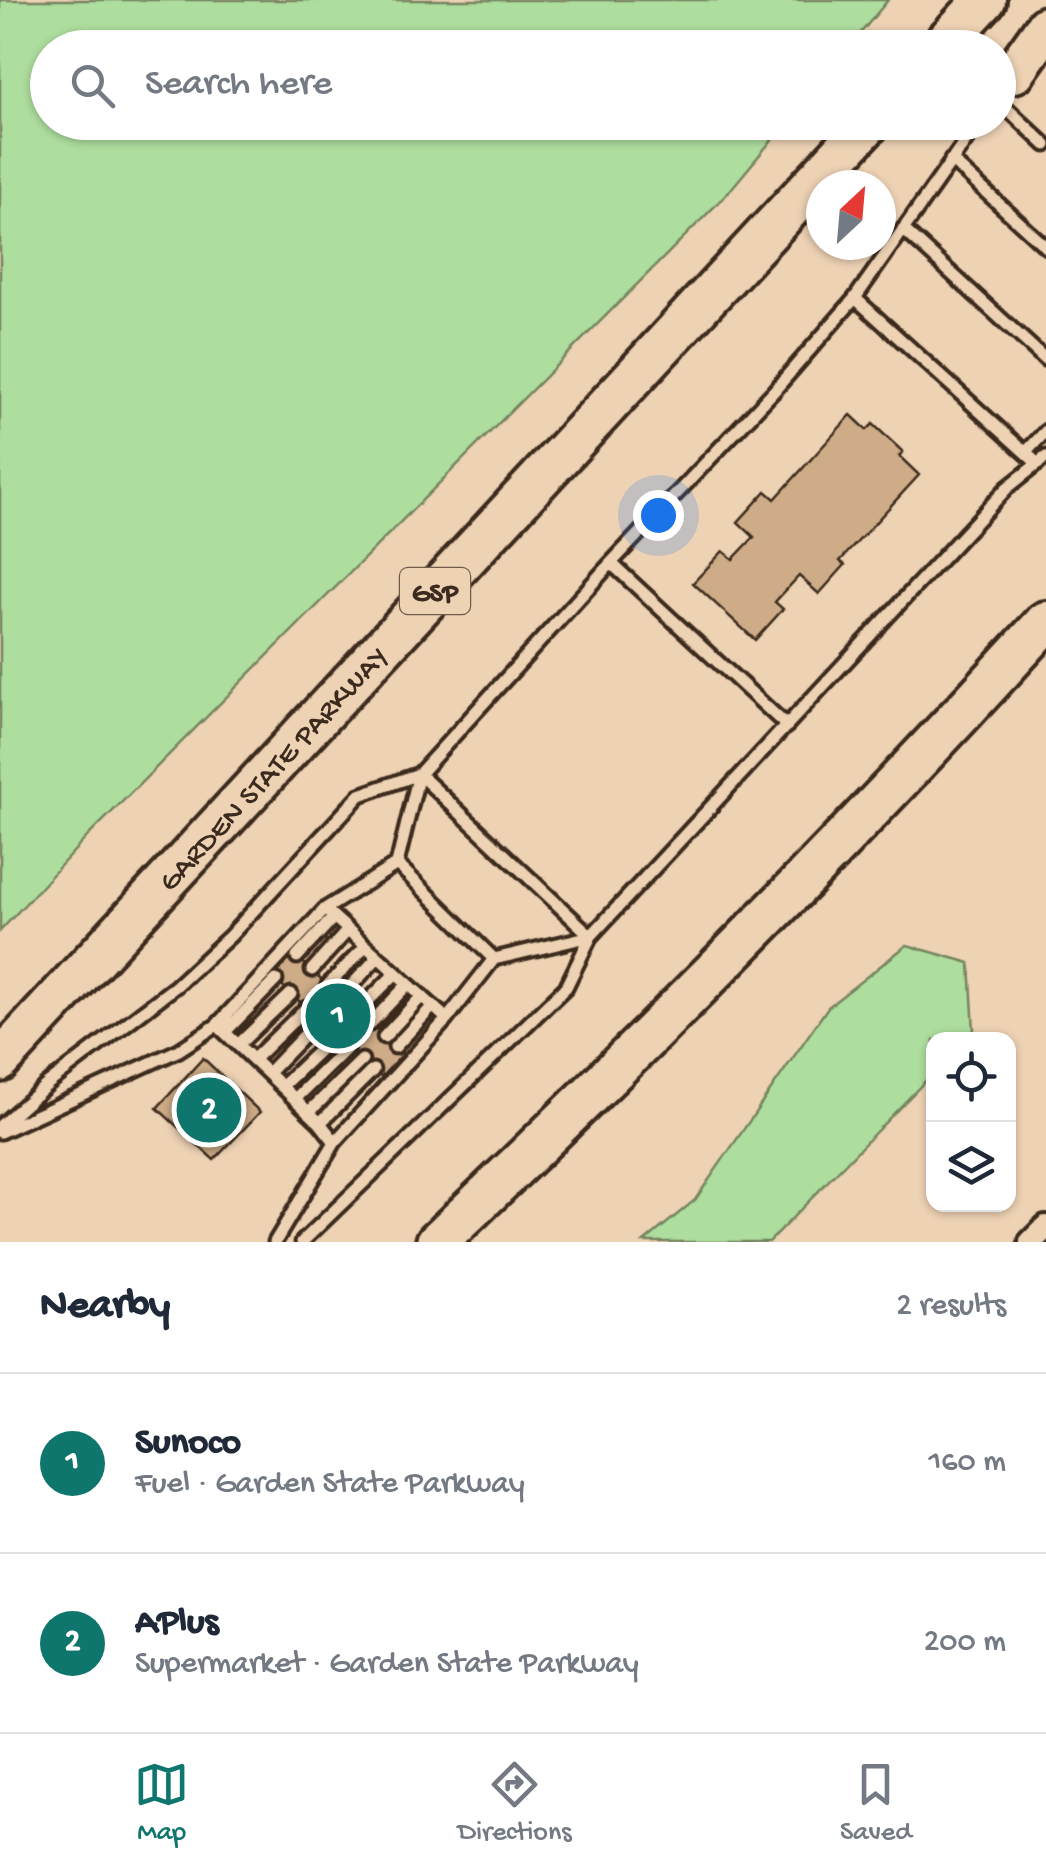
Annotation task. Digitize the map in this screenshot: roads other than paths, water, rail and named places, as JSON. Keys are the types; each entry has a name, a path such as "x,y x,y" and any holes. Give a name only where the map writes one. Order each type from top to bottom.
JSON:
{"highway":[{"path":"957,30 985,0"},
{"path":"1016,71 1046,26"},
{"name":"GARDEN STATE PARKWAY","path":"0,1061 853,140"},
{"path":"437,1242 701,986 1046,622"}],"street":[{"path":"1031,1242 1046,1227"}],"lane":[{"path":"1016,105 1046,145"},
{"path":"0,1129 49,1083 176,986 230,936 360,795 419,774 773,392 854,298 966,140"},
{"path":"951,160 1046,247"},
{"path":"904,229 1046,360"},
{"path":"302,1242 566,987 591,936 1006,488 1042,460 1026,452 854,298"},
{"path":"1026,452 1046,431"},
{"path":"611,563 787,726"},
{"path":"221,1028 329,913 397,864 419,774"},
{"path":"419,774 591,936"},
{"path":"397,864 494,959"},
{"path":"329,913 448,1019"},
{"path":"298,957 329,913"},
{"path":"312,970 348,930"},
{"path":"275,1242 335,1142 448,1019 494,959 591,936"},
{"path":"328,985 366,946"},
{"path":"342,997 378,957"},
{"path":"357,1012 396,973"},
{"path":"0,1129 221,1028 276,980"},
{"path":"370,1024 408,984"},
{"path":"239,1044 290,994"},
{"path":"384,1037 422,996"},
{"path":"395,1047 433,1006"},
{"path":"254,1059 306,1008"},
{"path":"268,1072 319,1020"},
{"path":"221,1028 335,1142"},
{"path":"282,1086 335,1035"},
{"path":"295,1099 348,1047"},
{"path":"309,1112 362,1060"},
{"path":"320,1124 372,1070"}],"place":[{"name":"Sunoco","path":"338,1016"},
{"name":"APlus","path":"209,1110"}]}
